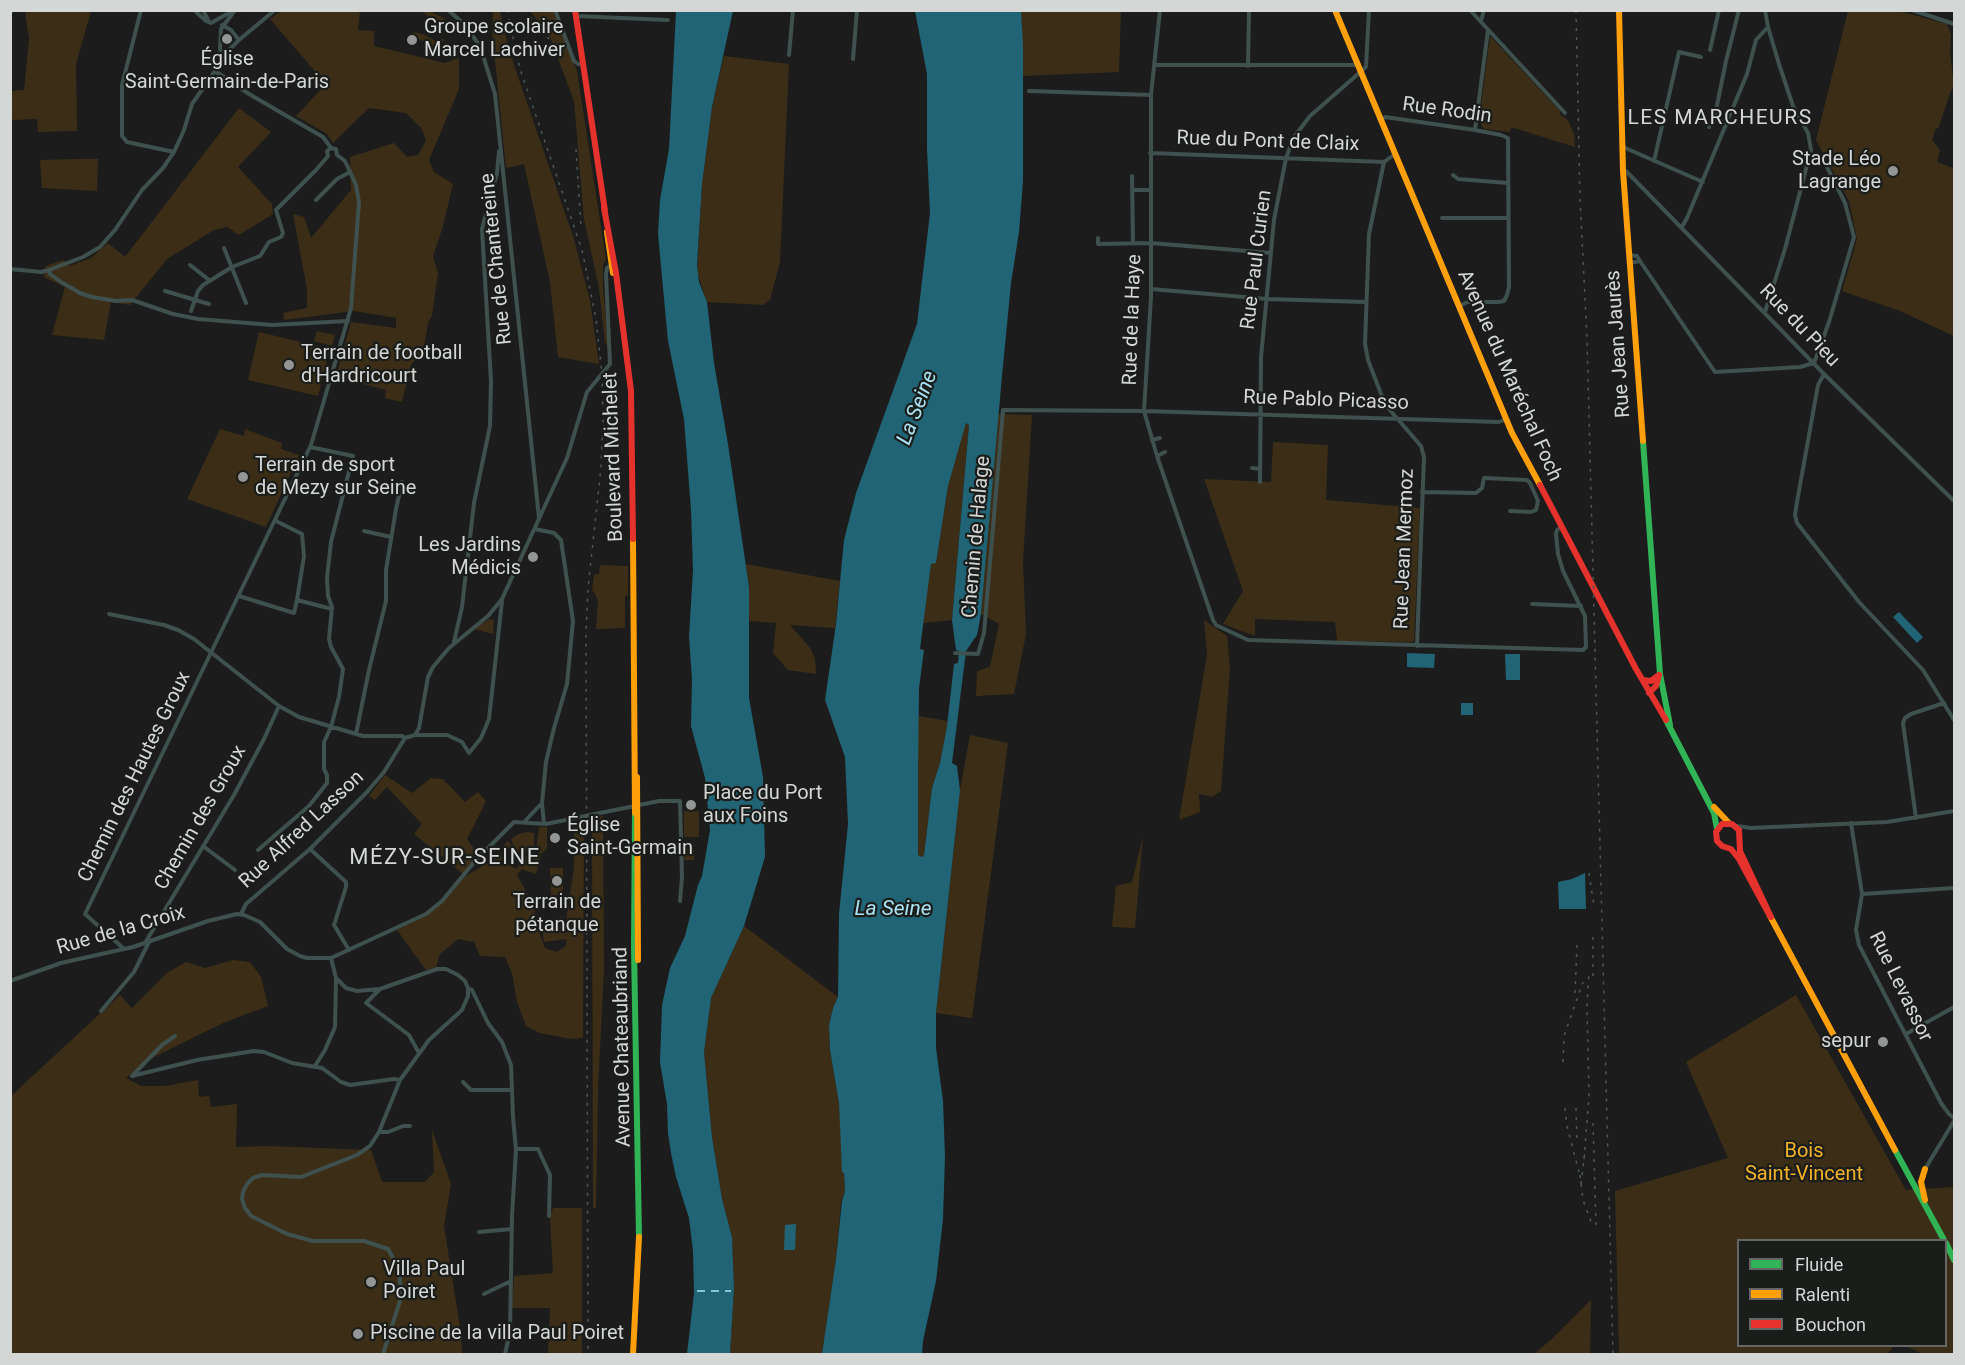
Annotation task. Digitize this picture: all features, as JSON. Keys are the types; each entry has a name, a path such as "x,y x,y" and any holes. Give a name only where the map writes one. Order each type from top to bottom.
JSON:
{"main road":[{"name":"Avenue du Maréchal Foch","path":"1335,10 1506,419 1561,527 1695,775 1715,816 1717,829"},
{"name":"Rue Jean Jaurès","path":"1619,10 1623,171 1660,674 1670,727"},
{"name":"Boulevard Michelet","path":"575,13 631,391 633,566"},
{"name":"Avenue Chateaubriand","path":"633,566 642,1258 634,1354"},
{"path":"1643,680 1654,680 1660,674"},
{"path":"1651,695 1660,674"},
{"path":"1651,695 1663,690"},
{"name":"Avenue du Maréchal Foch","path":"1695,775 1719,814 1733,824"},
{"path":"1771,917 1741,855 1739,839 1733,824 1722,824 1717,829 1717,841 1721,846 1733,851 1771,917 1943,1239"},
{"path":"1727,848 1734,846 1739,839"},
{"path":"1925,1169 1921,1182 1931,1216"},
{"path":"1947,1246 1954,1260"}],"street":[{"path":"141,10 122,85 122,136 127,142 174,152"},
{"path":"194,10 210,22"},
{"path":"203,10 210,22"},
{"path":"10,269 41,272 83,257 100,247 115,230 142,190 164,168 184,130 192,104 222,57 275,10"},
{"name":"Rue de Chantereine","path":"448,10 471,32 483,52 495,94 539,519"},
{"path":"555,10 576,63 583,65"},
{"path":"789,55 793,10"},
{"path":"854,59 857,10"},
{"name":"Rue de la Haye","path":"1160,10 1152,95 1151,289 1144,411 1213,620 1225,631 1248,640 1417,646"},
{"path":"1248,66 1249,10"},
{"path":"1360,73 1367,64 1369,10"},
{"path":"1470,10 1565,112"},
{"path":"1481,22 1484,10"},
{"path":"1710,50 1719,10"},
{"path":"1709,127 1715,115 1739,10"},
{"path":"1765,10 1770,34 1793,106 1808,133 1810,142 1810,157 1765,312"},
{"path":"1912,10 1954,24"},
{"path":"210,22 233,12"},
{"path":"222,57 220,48 222,26 233,12"},
{"path":"575,13 668,20"},
{"path":"222,26 231,30 239,40"},
{"path":"1682,227 1747,74 1756,40 1768,27"},
{"path":"1475,130 1488,30"},
{"path":"1654,161 1679,52 1701,57"},
{"path":"572,54 581,53"},
{"path":"1155,65 1357,65"},
{"path":"215,71 249,94 323,137 331,148 336,150 337,155 345,161 350,172 337,179 316,200"},
{"name":"Rue Paul Curien","path":"1260,482 1261,358 1270,253 1274,220 1290,144 1300,128 1360,73"},
{"path":"1029,91 1152,95"},
{"name":"Rue Rodin","path":"1381,120 1385,117 1475,130 1508,138 1508,183"},
{"path":"456,641 455,635 462,607 478,482 490,426 491,406 482,229 497,172 500,143"},
{"path":"1623,147 1703,182"},
{"path":"191,310 203,285 209,280 232,267 260,256 269,242 281,237 283,233 276,210 316,170 328,156 327,151 331,148"},
{"name":"Rue du Pont de Claix","path":"1150,153 1384,162"},
{"path":"1384,162 1395,154"},
{"path":"328,156 333,158 337,155"},
{"path":"1629,255 1637,256 1641,261 1715,372 1800,367 1814,363 1829,322 1854,237 1845,203 1826,165 1810,157"},
{"name":"Rue Jean Mermoz","path":"1384,162 1369,234 1366,353 1380,393 1389,409 1421,446 1424,457 1417,646"},
{"name":"Rue du Pieu","path":"1623,171 1626,171 1824,374 1954,501"},
{"name":"Chemin des Hautes Groux","path":"123,948 86,914 311,446 351,308 359,218 358,194 350,172"},
{"path":"1453,175 1458,179 1508,183 1508,295 1504,301 1468,302 1460,306"},
{"path":"1132,176 1133,243"},
{"path":"1132,190 1150,190"},
{"path":"1442,218 1508,218"},
{"path":"1098,238 1098,244 1150,243 1270,253"},
{"path":"224,248 246,303"},
{"path":"1630,263 1641,261"},
{"path":"415,735 419,728 428,677 433,667 456,641 488,616 502,599 571,447 587,392 608,369 611,361 606,274 607,268 613,264"},
{"path":"190,265 209,280"},
{"path":"49,270 50,274 61,282 92,297 116,301 132,300 173,314 198,319 272,325 348,321"},
{"path":"1151,289 1267,299 1366,302"},
{"path":"165,291 209,304"},
{"path":"1824,374 1818,385 1795,515 1797,523 1859,602 1919,665 1954,720"},
{"name":"Rue Pablo Picasso","path":"1003,410 1144,411 1499,422 1506,419"},
{"name":"Chemin de Halage","path":"956,653 978,654 984,633 1003,410"},
{"path":"1152,440 1160,438"},
{"path":"258,850 296,818 327,783 324,769 324,742 331,727 344,669 329,639 332,609 327,578 332,543 353,456 311,446"},
{"path":"1157,456 1164,452"},
{"path":"1252,468 1260,469"},
{"path":"1422,492 1476,493 1482,488 1485,478 1527,480 1538,501 1536,510 1531,512 1509,511"},
{"path":"356,734 386,601 386,570 402,482"},
{"path":"239,596 294,613 304,556 302,534 276,520"},
{"path":"1417,646 1583,650 1586,647 1587,630 1581,606 1563,571 1558,554 1556,534 1561,527"},
{"path":"535,529 554,533 561,540 573,621 567,684 546,762 542,803 545,824"},
{"path":"364,531 391,537"},
{"path":"109,614 164,625 194,639 279,706 299,717 356,734 405,738 415,735 447,735 462,742 469,753 481,738 489,719 502,599"},
{"path":"297,600 332,609"},
{"path":"1532,604 1581,606"},
{"path":"1916,818 1903,723 1905,718 1911,714 1944,703"},
{"name":"Chemin des Groux","path":"101,1011 134,972 147,942 234,795 279,706"},
{"name":"Rue Alfred Lasson","path":"241,914 246,904 310,849 368,792 384,772 405,738"},
{"path":"241,914 260,922 287,949 300,956 330,958 426,914 442,901 476,860 514,822 545,824 636,804 680,801 682,877 680,900"},
{"path":"525,822 542,803"},
{"path":"1733,824 1751,828 1851,823 1916,818 1954,811"},
{"name":"Rue Levassor","path":"1851,823 1862,894 1856,930 1858,945 1941,1103 1954,1120"},
{"path":"1739,839 1751,828"},
{"path":"203,846 235,870"},
{"path":"310,849 346,882 334,925 349,950"},
{"path":"1862,894 1954,888"},
{"name":"Rue de la Croix","path":"10,981 61,963 147,942 221,917 241,914"},
{"path":"315,1066 335,1027 336,978 330,958"},
{"path":"336,978 346,988 357,991 380,989 436,969 446,969 465,981 468,988 468,996 462,1010 429,1040 400,1080 379,1132 370,1146 357,1155 301,1177 262,1175 253,1178 247,1184 242,1198 251,1216 287,1234 313,1241 364,1241 388,1250 399,1268 401,1298 383,1354"},
{"path":"468,988 472,990 502,1042 511,1065 516,1149 510,1332 505,1354"},
{"path":"380,989 366,1003 409,1035 418,1053"},
{"path":"1906,1034 1954,1007"},
{"path":"175,1036 162,1045 132,1076 197,1060 254,1051 264,1052 292,1063 322,1068 341,1082 350,1085 400,1080"},
{"path":"463,1082 471,1090 512,1090"},
{"path":"1925,1169 1954,1120"},
{"path":"379,1132 410,1126"},
{"path":"516,1149 538,1149 550,1175 549,1216"},
{"path":"478,1232 512,1229"},
{"path":"484,1294 511,1281"}],"green space":[{"path":"25,11 91,11 76,64 77,131 38,132 37,119 11,120 11,91 24,90 29,39"},
{"path":"281,11 360,11 358,30 374,31 374,46 445,63 459,58 459,89 429,160 434,172 453,184 433,256 438,273 432,316 428,323 424,348 411,365 402,402 385,398 386,390 336,377 351,322 396,328 396,318 354,311 284,320 283,313 307,308 307,289 293,214 304,217 311,238 351,190 350,157 394,143 407,157 418,155 426,141 422,129 406,113 369,108 333,143 327,134 296,116 326,84 270,19"},
{"path":"421,11 429,11 445,19 449,25 449,31"},
{"path":"493,11 500,11 516,71 574,239 590,301 599,364 558,357 550,282 524,164 506,168 492,31"},
{"path":"530,11 553,11 577,71 606,259 603,265 603,285 608,347 605,342 599,288 584,219 574,101 550,37"},
{"path":"1021,11 1121,11 1119,72 1023,76"},
{"name":"Stade Léo Lagrange","path":"1848,11 1899,11 1947,24 1951,35 1950,52 1954,88 1951,90 1932,140 1940,150 1937,162 1953,168 1954,164 1954,336 1900,311 1842,291 1857,239 1849,201 1816,140"},
{"path":"414,32 438,42 440,39 445,39 438,48 412,38"},
{"path":"1490,36 1560,111 1560,115 1568,120 1574,134 1575,147 1511,127 1510,132 1484,129 1479,121"},
{"path":"724,56 789,64 780,262 770,300 763,305 707,302 697,272 702,184 712,107"},
{"path":"239,108 271,132 238,167 272,204 273,214 239,235 227,227 214,230 167,259 130,305 111,302 104,340 52,335 65,287 44,277 46,266 63,260 70,266 91,258 108,243 125,257"},
{"path":"98,159 97,191 42,188 40,160"},
{"path":"317,331 335,335 332,346 314,341"},
{"name":"Terrain de football d'Hardricourt","path":"259,332 330,349 318,396 248,380"},
{"path":"998,414 1032,415 1023,561 1026,634 1014,694 976,696 977,671 990,667 999,624 981,614"},
{"path":"965,423 969,424 952,620 923,623 931,563 936,563 948,486"},
{"name":"Terrain de sport de Mezy sur Seine","path":"220,429 244,436 245,429 282,443 281,449 299,455 266,527 187,499"},
{"path":"1273,442 1328,445 1326,500 1420,508 1414,642 1337,641 1335,622 1255,619 1255,636 1223,624 1243,591 1204,479 1271,482"},
{"path":"746,564 840,581 835,628 790,625 811,649 815,659 816,674 788,670 773,653 776,623 749,621"},
{"path":"600,565 628,566 625,628 596,629 598,601 592,591 594,575 599,574"},
{"path":"489,619 494,620 493,634 474,629"},
{"path":"1204,620 1227,636 1230,668 1221,791 1212,797 1199,794 1200,812 1179,820 1207,655"},
{"path":"918,716 948,721 940,763 932,788 922,857 918,855"},
{"path":"970,735 1008,743 972,1018 936,1013 960,790"},
{"path":"385,775 412,793 431,778 443,779 465,802 478,792 486,801 467,839 478,854 463,874 414,834 422,824 387,787 375,800 369,796"},
{"path":"684,811 699,811 699,837 684,837"},
{"path":"603,816 604,970 598,1089 596,1208 593,1208 592,819"},
{"path":"584,820 583,1038 571,1039 540,1033 526,1026 517,1002 512,973 505,957 480,956 474,942 458,939 440,954 436,967 426,970 397,930 427,915 466,876 486,864 495,854 499,855 504,850 502,847 508,841 511,844 501,862 517,869 524,856 541,855 536,874 522,869 517,875 534,906 536,924 545,948 557,952 566,946 567,939 544,942 541,920 563,917 567,935 567,915 574,867 574,821"},
{"path":"539,827 547,827 547,848 541,854 536,851"},
{"path":"526,832 534,833 534,847 528,852 518,853 511,839"},
{"path":"1143,836 1135,928 1112,927 1116,886 1132,882"},
{"path":"685,844 694,844 694,860 684,860"},
{"name":"Terrain de pétanque","path":"550,868 563,868 563,895 551,895"},
{"path":"744,926 838,997 829,1025 830,1050 839,1103 845,1191 841,1202 836,1259 822,1354 730,1354 734,1288 732,1237 722,1199 712,1137 704,1052 711,998"},
{"path":"233,960 250,962 261,977 268,1006 223,1023 152,1058 126,1078 141,1086 165,1086 198,1080 199,1097 209,1096 211,1107 237,1104 236,1147 371,1150 382,1182 425,1182 434,1172 432,1130 451,1184 444,1226 462,1354 11,1354 11,1096 120,995 132,1008 167,973 186,962 205,968"},
{"name":"Bois Saint-Vincent","path":"1796,995 1906,1190 1954,1187 1954,1354 1924,1354 1907,1347 1947,1347 1947,1239 1737,1239 1737,1347 1893,1347 1887,1354 1619,1354 1615,1191 1728,1158 1686,1062"},
{"path":"553,1208 582,1208 582,1354 548,1354 550,1308 512,1308 514,1276 553,1273 550,1216"},
{"path":"1591,1300 1590,1354 1534,1354 1554,1337"}],"water":[{"path":"676,11 733,11 712,107 702,184 697,265 699,282 707,302 714,363 749,587 749,698 763,777 765,857 744,926 711,998 704,1052 712,1137 722,1199 732,1237 734,1288 730,1354 687,1354 694,1293 693,1251 689,1218 671,1153 667,1104 660,1062 662,1005 670,968 685,936 702,876 710,830 705,778 691,726 692,679 689,637 693,570 691,510 684,419 668,341 658,234 660,200 669,149"},
{"name":"La Seine","path":"915,11 1021,11 1023,181 1019,232 1011,283 981,614 977,635 966,651 952,763 957,766 960,790 936,1013 936,1048 943,1101 945,1156 943,1219 936,1281 922,1354 822,1354 845,1191 839,1103 830,1050 829,1025 838,997 839,914 848,824 845,757 825,700 836,624 844,540 856,493 917,324 930,213 927,74","holes":["966,423 969,425 952,620 956,650 959,651 958,663 954,664 947,726 940,763 932,788 922,857 918,855 918,769 919,688 924,650 920,649 931,564 936,563 948,486"]},
{"path":"1899,612 1923,637 1917,643 1893,617"},
{"path":"1407,653 1435,654 1434,668 1407,667"},
{"path":"1505,654 1520,654 1520,680 1506,680"},
{"path":"1461,703 1473,703 1473,715 1461,715"},
{"path":"1585,873 1586,909 1559,909 1558,882"},
{"path":"796,1224 795,1250 784,1250 785,1225"}],"ferry route":[{"path":"697,1291 731,1291"}],"railway":[{"path":"507,10 520,69 582,250 596,319 602,374 601,468 588,588 586,633 588,1354"},
{"path":"524,10 549,39"},
{"path":"1576,10 1580,199 1587,338 1613,1354"},
{"path":"576,149 581,226"},
{"path":"1589,873 1594,906"},
{"path":"1593,937 1593,979"},
{"path":"1575,993 1577,945"},
{"path":"1584,1159 1589,1097 1587,1006 1589,973"},
{"path":"1563,1062 1564,1036 1583,982"},
{"path":"1565,1108 1567,1126 1579,1172"},
{"path":"1576,1108 1577,1143"},
{"path":"1593,1123 1596,1225"},
{"path":"1581,1184 1585,1151"},
{"path":"1580,1175 1583,1200 1593,1227"}],"traffic: fast":[{"path":"1643,441 1660,674 1670,725"},
{"path":"1666,720 1714,813 1717,829"},
{"path":"635,813 634,948 639,1237"},
{"path":"1895,1150 1943,1239"},
{"path":"1947,1245 1954,1260"}],"traffic: slow":[{"path":"1335,10 1512,433 1540,485"},
{"path":"1619,10 1623,171 1643,441"},
{"path":"607,232 613,273"},
{"path":"633,539 635,813"},
{"path":"637,777 638,960"},
{"path":"1714,807 1728,822"},
{"path":"1770,916 1895,1150"},
{"path":"1925,1169 1921,1182 1925,1200"},
{"path":"633,1354 639,1237"}],"traffic: jam":[{"path":"575,10 605,211"},
{"path":"604,208 616,273 631,391 633,539"},
{"path":"1540,485 1636,669 1666,720"},
{"path":"1643,680 1651,681 1659,675"},
{"path":"1649,693 1656,686 1659,675"},
{"path":"1770,916 1739,859 1731,849 1722,846 1717,841 1716,832 1722,824 1732,824 1739,830 1740,851 1771,917"}],"place":[{"name":"Église Saint-Germain-de-Paris","path":"227,39"},
{"name":"Groupe scolaire Marcel Lachiver","path":"412,40"},
{"name":"Stade Léo Lagrange","path":"1893,171"},
{"name":"Terrain de football d'Hardricourt","path":"289,365"},
{"name":"Terrain de sport de Mezy sur Seine","path":"243,477"},
{"name":"Les Jardins Médicis","path":"533,557"},
{"name":"Place du Port aux Foins","path":"691,805"},
{"name":"Église Saint-Germain","path":"555,838"},
{"name":"Terrain de pétanque","path":"557,881"},
{"name":"sepur","path":"1883,1042"},
{"name":"Villa Paul Poiret","path":"371,1282"},
{"name":"Piscine de la villa Paul Poiret","path":"358,1334"}],"district":[{"name":"LES MARCHEURS","path":"1720,119"},
{"name":"MÉZY-SUR-SEINE","path":"445,858"}]}
